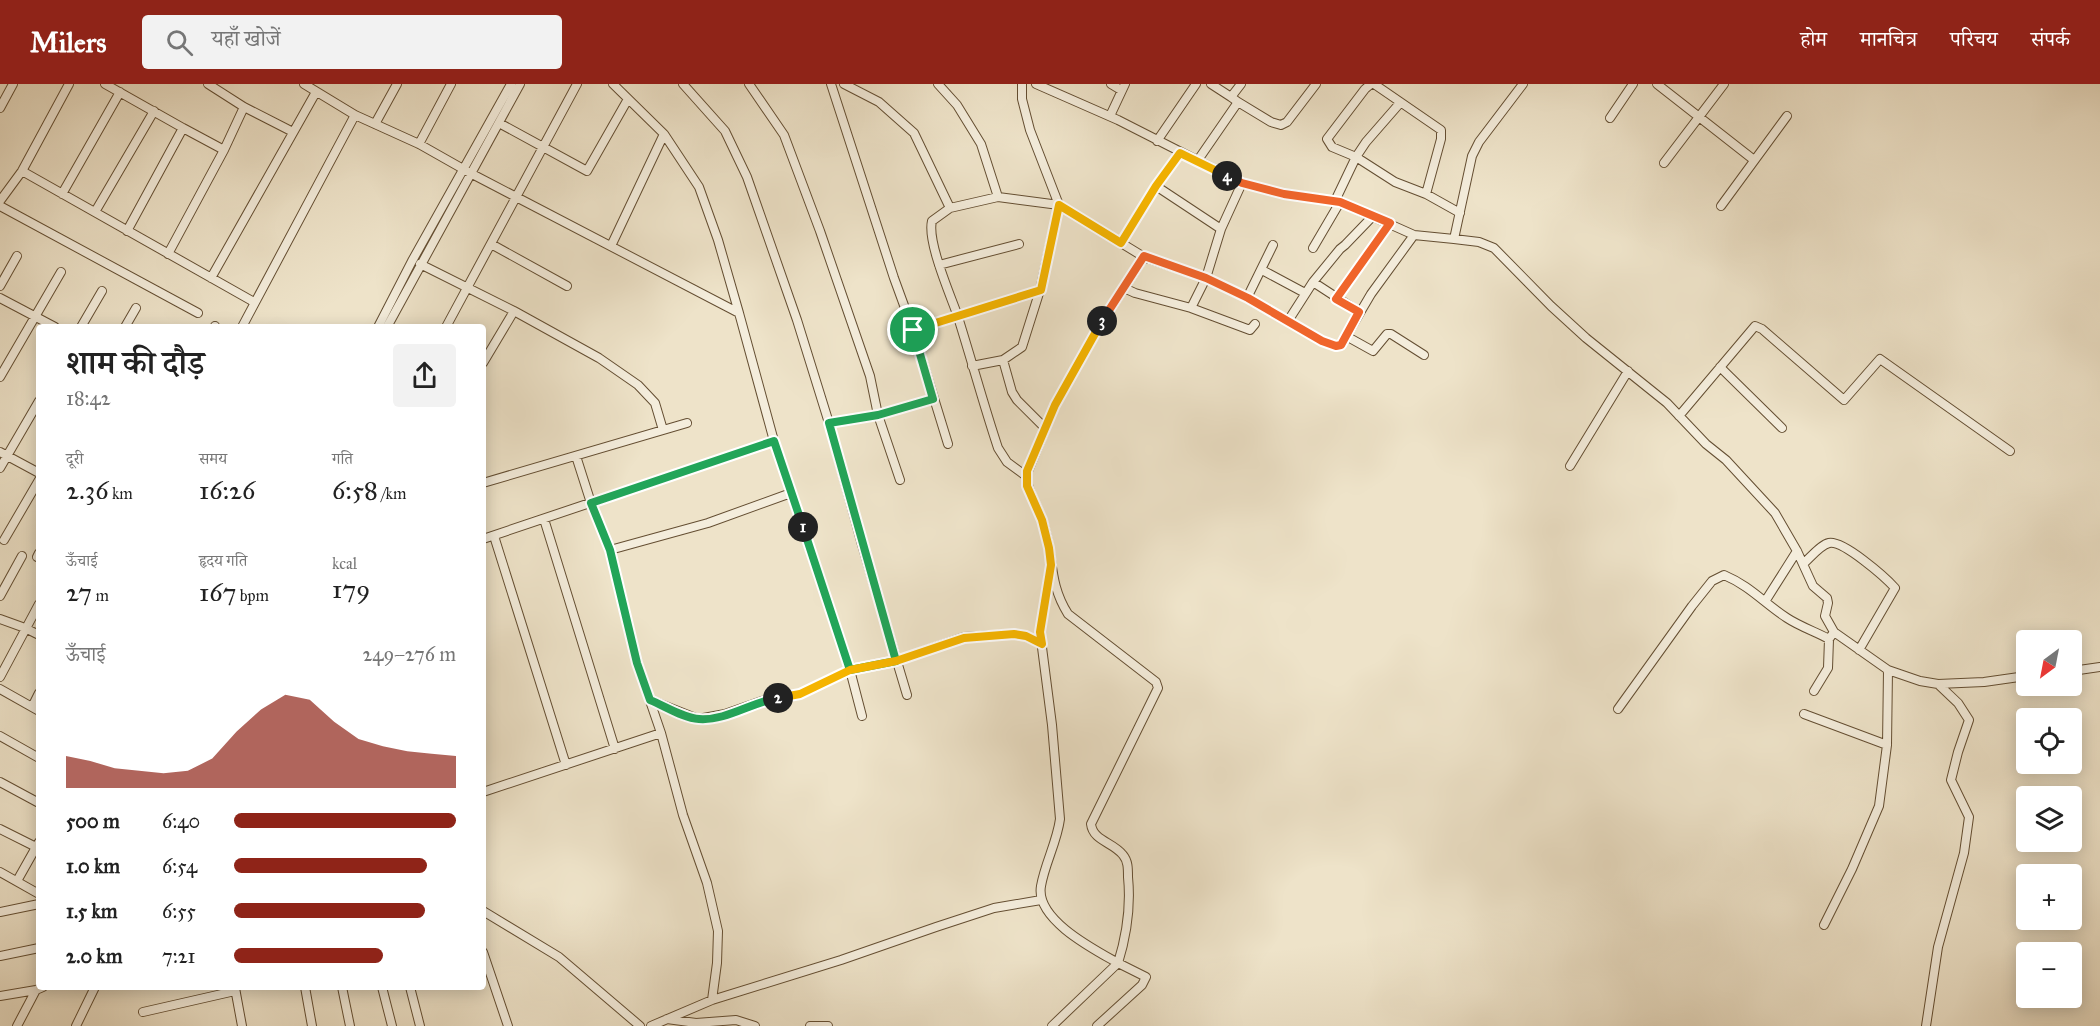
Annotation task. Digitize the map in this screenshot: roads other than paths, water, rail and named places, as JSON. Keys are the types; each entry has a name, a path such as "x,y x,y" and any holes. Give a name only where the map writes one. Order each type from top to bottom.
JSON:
{"street":[{"path":"0,108 13,84"},
{"path":"0,201 22,171 69,84"},
{"path":"105,84 224,150"},
{"path":"208,84 244,107 293,132"},
{"path":"303,84 375,124 419,144 739,313"},
{"path":"375,124 397,84"},
{"path":"419,144 452,84"},
{"path":"380,324 511,84"},
{"path":"389,324 520,84"},
{"path":"448,324 577,84"},
{"path":"613,84 664,134 699,187 718,240 774,441 850,670 862,716"},
{"path":"683,84 725,131 747,177 797,320 829,423 907,695"},
{"path":"749,84 784,135 870,376 878,415 900,480"},
{"path":"831,84 913,330 948,444"},
{"path":"844,84 879,102 914,133 950,208"},
{"path":"938,84 957,105 981,144 998,197"},
{"path":"972,366 1003,360 1022,347 1041,290 1059,205 1030,130 1022,99 1022,84"},
{"path":"1036,84 1110,116 1242,183 1284,194 1337,201 1414,235 1475,242 1494,248 1551,306 1667,403 1706,444 1726,460 1775,513 1797,551 1813,586 1827,598 1825,616 1832,636 1828,668 1814,691"},
{"path":"1110,116 1123,87 1111,84"},
{"path":"1157,141 1196,84"},
{"path":"1211,84 1271,122 1281,125 1287,122 1316,84"},
{"path":"1198,160 1241,84"},
{"path":"1426,194 1441,139 1441,130 1373,84 1365,89 1327,139 1332,147 1356,157 1395,182 1426,194 1460,213"},
{"path":"1454,239 1472,156 1479,142 1523,84"},
{"path":"1610,118 1633,84"},
{"path":"1657,84 1754,160"},
{"path":"1664,163 1724,84"},
{"path":"62,194 120,92"},
{"path":"211,278 316,92"},
{"path":"499,123 587,171 628,99"},
{"path":"1313,248 1356,157 1400,103"},
{"path":"168,254 224,150 244,107"},
{"path":"94,212 154,111"},
{"path":"244,324 356,114"},
{"path":"1721,206 1787,116"},
{"path":"127,231 183,129"},
{"path":"611,246 664,134"},
{"path":"1121,243 1156,186 1180,153"},
{"path":"22,171 254,303"},
{"path":"1191,308 1206,278 1221,229 1242,183"},
{"path":"1156,186 1221,229"},
{"path":"1026,476 1007,462 998,448 939,265 930,227 932,220 950,208 998,197 1059,205 1144,256 1206,278 1248,298 1322,341 1336,346 1341,345 1359,312 1414,235"},
{"path":"0,206 198,313"},
{"path":"1288,321 1313,282 1340,249 1372,217"},
{"path":"1336,299 1390,223"},
{"path":"491,244 567,286"},
{"path":"939,265 1019,244"},
{"path":"1248,298 1273,245"},
{"path":"0,286 17,256"},
{"path":"1052,1026 1118,963 1124,944 1130,907 1127,862 1121,852 1096,836 1091,824 1158,688 1156,682 1068,614 1060,602 1053,583 1049,548 1041,518 1027,486 1026,476 1055,405 1102,322 1144,256"},
{"path":"420,264 514,310 599,358 638,385 655,403 663,430"},
{"path":"1262,270 1305,293"},
{"path":"0,377 61,272"},
{"path":"1313,282 1359,312"},
{"path":"1124,288 1191,308 1250,330 1255,324"},
{"path":"913,330 1041,290"},
{"path":"83,324 102,291"},
{"path":"0,298 49,324"},
{"path":"127,324 136,308"},
{"path":"486,358 514,310"},
{"path":"1679,416 1755,326 1762,329 1844,400 1880,359 2010,451"},
{"path":"1346,336 1373,351 1387,334 1391,334 1424,355"},
{"path":"1003,360 1012,392 1045,428"},
{"path":"1720,367 1782,428"},
{"path":"1570,465 1628,372"},
{"path":"829,423 878,415 933,399"},
{"path":"0,468 4,454 36,406"},
{"path":"486,482 687,423"},
{"path":"486,539 774,441"},
{"path":"4,454 36,471"},
{"path":"576,456 591,503 610,550 637,663 661,733 683,815 707,883 718,931 712,1000"},
{"path":"4,540 36,485"},
{"path":"610,550 708,523 791,493"},
{"path":"544,519 615,749"},
{"path":"494,536 566,765"},
{"path":"1803,564 1827,543 1836,543 1853,552 1895,588 1859,650"},
{"path":"1766,600 1797,551"},
{"path":"0,596 22,556"},
{"path":"1051,565 1040,632 1052,725 1060,819 1059,830 1041,887 1041,900 1046,910 1057,922 1083,942 1118,963 1144,975 1146,981 1096,1026"},
{"path":"1618,709 1692,606 1712,581 1724,575 1766,600 1788,619 1832,636 1859,650 1888,670 1920,681 1938,684 1984,682 2016,677"},
{"path":"0,677 36,609"},
{"path":"0,619 36,634"},
{"path":"650,700 698,719 706,718 762,701 800,694 850,670 896,661 964,638 1014,634 1026,636 1042,644"},
{"path":"2082,669 2100,667"},
{"path":"1824,925 1852,869 1878,806 1887,745 1888,670"},
{"path":"1926,1026 1938,947 1964,853 1969,817 1951,780 1969,720 1958,703 1938,684"},
{"path":"0,689 36,709"},
{"path":"1804,714 1887,745"},
{"path":"486,791 661,733"},
{"path":"0,736 36,756"},
{"path":"0,782 36,800"},
{"path":"0,829 36,843"},
{"path":"17,881 36,848"},
{"path":"0,872 36,892"},
{"path":"651,1026 712,1000 841,960 994,908 1041,900"},
{"path":"0,912 36,905"},
{"path":"486,913 559,957 640,1026"},
{"path":"0,956 36,949"},
{"path":"486,961 508,1026"},
{"path":"0,996 36,990"},
{"path":"17,1026 39,990"},
{"path":"75,1026 93,990"},
{"path":"142,1012 231,990"},
{"path":"235,990 242,1026"},
{"path":"306,990 312,1026"},
{"path":"343,990 350,1026"},
{"path":"383,990 392,1026"},
{"path":"411,990 420,1026"},
{"path":"667,1019 696,1023 736,1020 755,1026"},
{"path":"810,1026 828,1026"}]}
